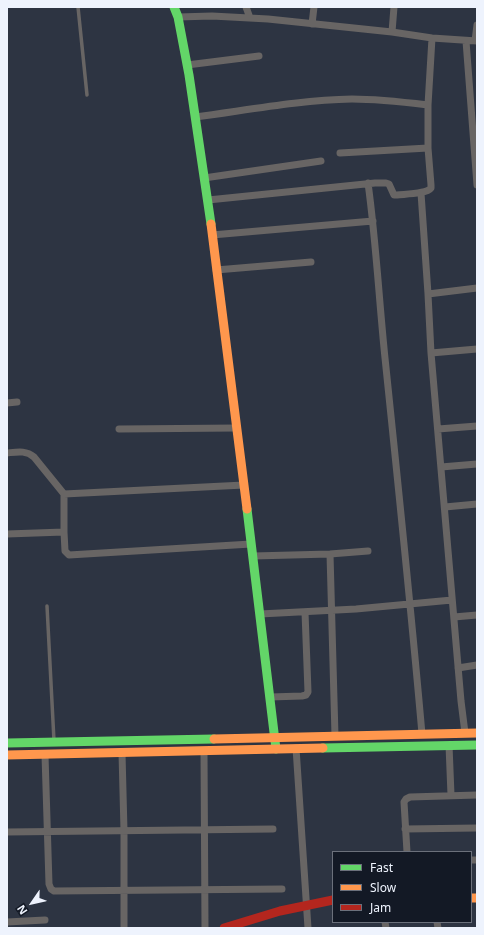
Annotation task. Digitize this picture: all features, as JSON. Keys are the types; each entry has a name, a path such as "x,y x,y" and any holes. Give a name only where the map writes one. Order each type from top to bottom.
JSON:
{"main road":[{"path":"174,7 178,17 187,65 208,200 276,749"},
{"path":"7,743 477,733"},
{"path":"7,756 477,744"},
{"path":"224,928 280,911 332,900"}],"street":[{"path":"246,7 250,18"},
{"path":"312,24 314,7"},
{"path":"392,32 394,7"},
{"path":"178,17 212,16 250,18 466,41 476,41 477,25"},
{"path":"208,200 386,183 389,184 394,194 421,193 427,191 431,188 428,148 428,105 432,38"},
{"path":"466,41 474,115 477,185"},
{"path":"187,65 259,56"},
{"path":"196,117 316,101 354,99 428,105"},
{"path":"340,153 428,148"},
{"path":"204,178 321,161"},
{"path":"368,184 373,221 422,734"},
{"path":"421,193 431,353 465,733"},
{"path":"212,235 373,221"},
{"path":"216,270 311,262"},
{"path":"428,294 477,288"},
{"path":"431,353 477,349"},
{"path":"7,402 17,402"},
{"path":"438,429 477,426"},
{"path":"119,429 237,428"},
{"path":"7,453 23,452 30,454 64,494 65,551 69,555 251,544"},
{"path":"441,467 477,464"},
{"path":"64,494 244,485"},
{"path":"444,507 477,504"},
{"path":"7,534 64,532"},
{"path":"253,556 330,554 368,551"},
{"path":"330,554 335,736"},
{"path":"260,614 363,609 452,600"},
{"path":"270,697 302,696 306,695 308,692 305,612"},
{"path":"454,617 477,615"},
{"path":"458,668 477,665"},
{"path":"449,745 451,796"},
{"path":"296,748 308,928"},
{"path":"204,751 205,928"},
{"path":"122,753 124,928"},
{"path":"45,755 49,884 51,889 54,891 282,889"},
{"path":"407,851 404,802 406,798 477,795"},
{"path":"405,829 477,828"},
{"path":"7,832 273,829"},
{"path":"7,922 45,920"}],"lane":[{"path":"78,7 87,95"},
{"path":"47,606 54,742"}],"traffic: fast":[{"path":"174,7 178,17 189,75 211,224"},
{"path":"247,509 276,749"},
{"path":"7,743 214,739"},
{"path":"323,748 477,745"}],"traffic: slow":[{"path":"211,224 247,509"},
{"path":"214,739 477,733"},
{"path":"7,755 323,748"},
{"path":"472,898 477,898"}],"traffic: jam":[{"path":"224,928 280,911 332,900"}]}
